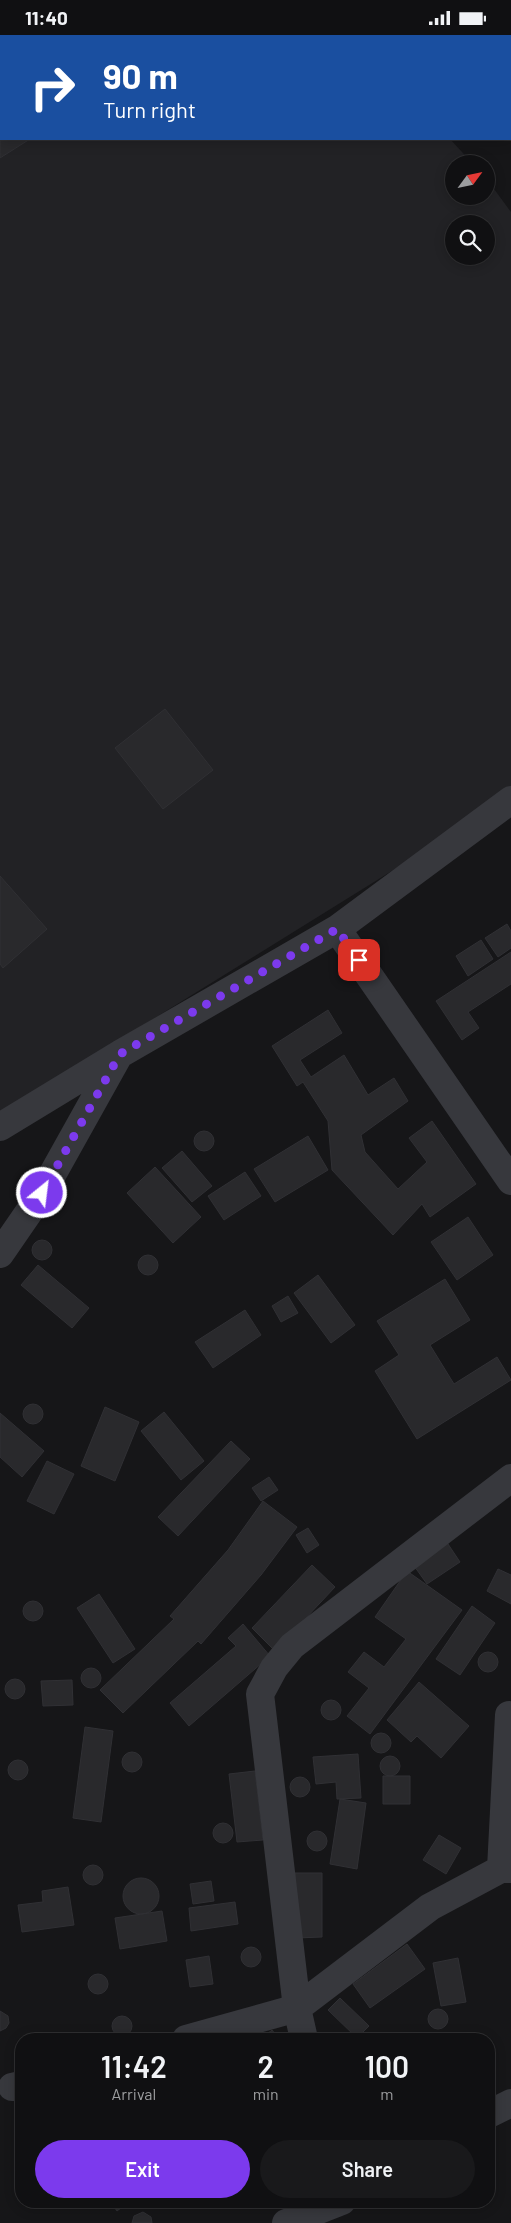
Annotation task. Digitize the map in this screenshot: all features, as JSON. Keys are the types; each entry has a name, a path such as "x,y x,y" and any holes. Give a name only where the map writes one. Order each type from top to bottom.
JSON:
{"street":[{"path":"0,1127 120,1054 337,929 511,800"},
{"path":"337,929 511,1181"},
{"path":"0,1254 42,1193 120,1054"},
{"path":"303,2033 297,2008 260,1694 274,1668 292,1646 511,1478"},
{"path":"207,2033 297,2008 430,1907 506,1869 509,1715"},
{"path":"495,2111 511,2103"},
{"path":"286,2223 338,2208"}],"shaded area":[{"path":"0,140 451,140 465,155 445,155 445,205 495,205 495,190 511,212 511,797 0,1114"}],"building":[{"path":"0,140 28,140 0,158"},
{"path":"165,709 213,770 163,809 115,748"},
{"path":"0,876 47,929 3,968 0,964"},
{"path":"507,924 511,931 511,948 498,957 485,938"},
{"path":"481,940 493,959 468,976 456,956"},
{"path":"511,952 511,984 468,1012 479,1028 462,1040 436,1001"},
{"path":"328,1010 342,1033 300,1060 311,1077 344,1055 368,1095 394,1078 408,1101 361,1135 365,1152 398,1189 427,1162 409,1138 432,1121 476,1184 430,1217 422,1204 393,1235 332,1170 328,1121 303,1082 297,1086 272,1046"},
{"path":"204,1131 211,1134 214,1141 211,1148 204,1151 197,1148 194,1141 197,1134"},
{"path":"308,1136 328,1170 275,1202 254,1169"},
{"path":"182,1151 212,1186 192,1202 162,1168"},
{"path":"155,1167 201,1217 173,1243 127,1193"},
{"path":"245,1172 261,1196 224,1220 208,1196"},
{"path":"468,1217 493,1255 457,1280 431,1242"},
{"path":"42,1240 49,1243 52,1250 49,1257 42,1260 35,1257 32,1250 35,1243"},
{"path":"148,1255 155,1258 158,1265 155,1272 148,1275 141,1272 138,1265 141,1258"},
{"path":"38,1265 89,1308 72,1328 21,1285"},
{"path":"318,1275 355,1325 331,1343 294,1293"},
{"path":"445,1279 470,1320 430,1345 454,1384 497,1357 511,1380 417,1439 375,1371 399,1355 377,1321"},
{"path":"288,1296 298,1313 281,1322 272,1306"},
{"path":"245,1310 261,1335 213,1368 195,1342"},
{"path":"33,1404 40,1407 43,1414 40,1421 33,1424 26,1421 23,1414 26,1407"},
{"path":"105,1407 139,1422 115,1481 81,1466"},
{"path":"164,1412 204,1461 181,1480 141,1431"},
{"path":"0,1413 44,1451 22,1477 0,1457"},
{"path":"231,1441 250,1459 178,1536 158,1517"},
{"path":"47,1461 74,1474 54,1514 27,1501"},
{"path":"269,1477 278,1490 261,1501 252,1488"},
{"path":"263,1501 297,1527 261,1575 201,1644 198,1641 123,1713 100,1690 174,1619 170,1616 228,1550"},
{"path":"308,1528 319,1545 307,1553 296,1535"},
{"path":"446,1541 460,1562 427,1584 412,1563"},
{"path":"312,1565 335,1587 275,1651 252,1628"},
{"path":"498,1569 511,1575 511,1604 487,1591"},
{"path":"407,1571 462,1610 370,1734 347,1716 369,1688 348,1672 364,1652 384,1667 406,1639 375,1617"},
{"path":"99,1594 135,1649 113,1663 77,1608"},
{"path":"33,1601 40,1604 43,1611 40,1618 33,1621 26,1618 23,1611 26,1604"},
{"path":"472,1606 495,1623 460,1675 436,1659"},
{"path":"243,1624 270,1656 189,1726 170,1703 236,1646 228,1638"},
{"path":"488,1652 495,1655 498,1662 495,1669 488,1672 481,1669 478,1662 481,1655"},
{"path":"91,1668 98,1671 101,1678 98,1685 91,1688 84,1685 81,1678 84,1671"},
{"path":"15,1679 22,1682 25,1689 22,1696 15,1699 8,1696 5,1689 8,1682"},
{"path":"72,1680 73,1705 43,1706 41,1681"},
{"path":"419,1682 469,1726 441,1758 417,1736 411,1742 387,1720"},
{"path":"331,1700 338,1703 341,1710 338,1717 331,1720 324,1717 321,1710 324,1703"},
{"path":"85,1727 113,1731 101,1822 73,1818"},
{"path":"381,1733 388,1736 391,1743 388,1750 381,1753 374,1750 371,1743 374,1736"},
{"path":"132,1752 139,1755 142,1762 139,1769 132,1772 125,1769 122,1762 125,1755"},
{"path":"358,1754 361,1798 337,1799 336,1782 316,1784 313,1757"},
{"path":"390,1756 397,1759 400,1766 397,1773 390,1776 383,1773 380,1766 383,1759"},
{"path":"18,1760 25,1763 28,1770 25,1777 18,1780 11,1777 8,1770 11,1763"},
{"path":"255,1771 263,1840 237,1842 229,1774"},
{"path":"383,1776 410,1776 410,1804 383,1804"},
{"path":"300,1777 307,1780 310,1787 307,1794 300,1797 293,1794 290,1787 293,1780"},
{"path":"340,1799 366,1803 357,1869 330,1864"},
{"path":"223,1823 230,1826 233,1833 230,1840 223,1843 216,1840 213,1833 216,1826"},
{"path":"317,1831 324,1834 327,1841 324,1848 317,1851 310,1848 307,1841 310,1834"},
{"path":"439,1835 461,1848 446,1874 423,1860"},
{"path":"93,1865 100,1868 103,1875 100,1882 93,1885 86,1882 83,1875 86,1868"},
{"path":"295,1873 322,1873 322,1937 296,1938"},
{"path":"141,1878 153,1884 159,1896 153,1908 141,1914 129,1908 123,1896 129,1884"},
{"path":"211,1881 214,1901 193,1904 190,1884"},
{"path":"68,1887 74,1925 22,1932 18,1905 43,1902 42,1891"},
{"path":"235,1902 238,1924 191,1931 189,1908"},
{"path":"162,1911 167,1941 120,1949 115,1918"},
{"path":"407,1944 425,1969 370,2008 353,1984"},
{"path":"251,1947 258,1950 261,1957 258,1964 251,1967 244,1964 241,1957 244,1950"},
{"path":"209,1956 213,1984 190,1987 186,1960"},
{"path":"458,1958 466,2002 441,2006 433,1963"},
{"path":"98,1974 105,1977 108,1984 105,1991 98,1994 91,1991 88,1984 91,1977"},
{"path":"340,1998 369,2026 362,2033 352,2033 328,2010"},
{"path":"438,2009 445,2012 448,2019 445,2026 438,2029 431,2026 428,2019 431,2012"},
{"path":"0,2011 8,2016 9,2023 6,2028 0,2031"},
{"path":"118,2017 126,2017 132,2026 129,2033 115,2033 113,2030 113,2022"},
{"path":"143,2212 151,2217 152,2223 132,2223 134,2216"}],"route":[{"path":"42,1193 120,1054 337,929 359,960"}]}
